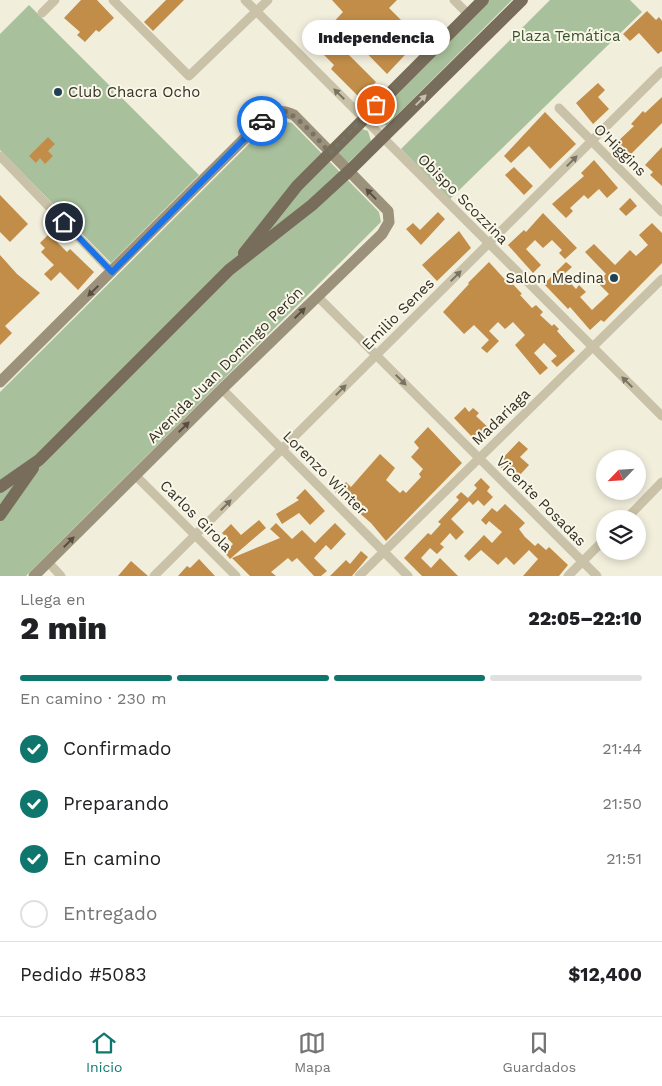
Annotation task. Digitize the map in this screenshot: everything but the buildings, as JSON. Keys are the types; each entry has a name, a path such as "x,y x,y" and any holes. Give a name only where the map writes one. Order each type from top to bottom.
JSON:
{"main road":[{"path":"0,515 39,460 229,270 297,186 363,118 484,0"},
{"path":"229,270 312,205 349,171 522,0"},
{"path":"0,382 261,122 276,110 285,111 294,116 330,153"},
{"name":"Avenida Juan Domingo Perón","path":"34,576 222,389 382,234 389,222 388,211 330,153"},
{"path":"0,487 39,460"}],"street":[{"path":"42,13 55,0"},
{"path":"114,0 189,76 268,0"},
{"name":"Obispo Scozzina","path":"245,0 662,416"},
{"path":"454,0 469,15"},
{"name":"Emilio Senes","path":"154,576 662,71"},
{"name":"O'Higgins","path":"559,108 662,212"},
{"path":"0,156 112,272"},
{"name":"Madariaga","path":"360,576 662,279"},
{"name":"Vicente Posadas","path":"317,296 597,576"},
{"name":"Lorenzo Winter","path":"222,389 408,576"},
{"name":"Carlos Girola","path":"136,476 236,576"},
{"path":"635,510 662,482"},
{"path":"568,576 596,549"},
{"path":"48,562 62,576"}],"green space":[{"path":"489,0 512,0 387,125 379,124 375,117 378,111"},
{"name":"Plaza Temática","path":"550,0 630,0 642,12 450,199 401,149"},
{"name":"Club Chacra Ocho","path":"29,5 199,175 111,263 0,150 0,34"},
{"path":"278,120 292,123 379,212 381,222 26,576 0,576 0,392 259,134"},
{"path":"362,129 368,131 371,141 348,163 338,155 338,150"}],"way so far":[{"path":"262,121 276,110 285,111 294,116 330,153 376,105"}],"place":[{"name":"Club Chacra Ocho","path":"58,92"},
{"name":"Independencia","path":"376,105"},
{"name":"Salon Medina","path":"614,278"}],"route":[{"path":"64,222 112,272 262,121"}]}
